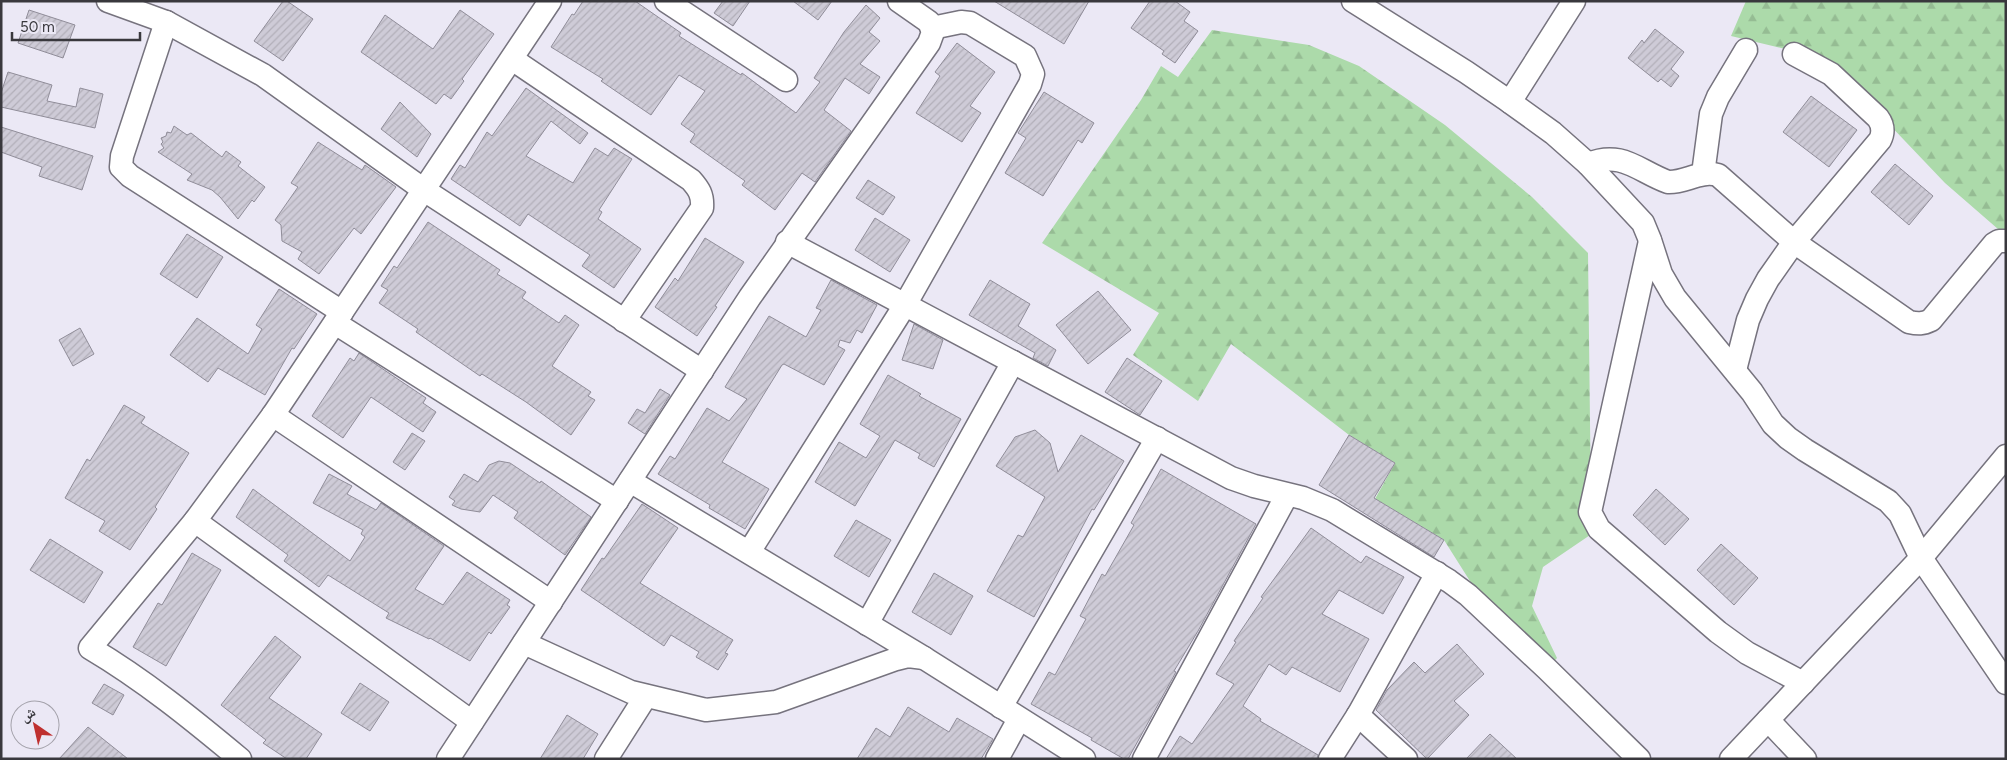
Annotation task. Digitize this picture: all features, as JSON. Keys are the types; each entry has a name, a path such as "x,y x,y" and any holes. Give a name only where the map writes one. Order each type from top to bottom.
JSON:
{"street":[{"path":"108,1 166,22 263,75 424,190 702,371"},
{"path":"240,759 127,670 90,648 195,521 273,415 550,1"},
{"path":"666,1 786,80"},
{"path":"448,759 787,242 928,43 933,32 929,22 899,1"},
{"path":"1353,1 1510,102 1553,133 1588,164 1639,218 1650,240 1661,274 1674,298 1735,370 1780,431 1805,450 1888,501 1894,508 1907,525 1921,558 2006,683"},
{"path":"1510,102 1574,1"},
{"path":"166,22 122,156 121,167 130,176 339,317 617,501"},
{"path":"749,552 905,305 1030,84 1033,74 1025,56 970,24 961,22 932,28"},
{"path":"1703,174 1711,114 1718,97 1746,50"},
{"path":"1735,370 1740,343 1757,298 1782,256 1880,140 1883,134 1881,122 1878,118 1831,74 1794,54"},
{"path":"512,59 691,180 700,190 703,199 702,208 624,321"},
{"path":"1588,164 1597,160 1617,159 1626,161 1668,182 1675,183 1703,174 1718,175 1794,242 1909,322 1916,324 1924,324 1931,320 1994,244 2006,241"},
{"path":"1650,240 1590,512 1599,529 1718,632 1747,653 1803,683"},
{"path":"787,242 1231,478 1286,495 1303,498 1332,510 1438,573 1468,595 1639,759"},
{"path":"867,624 1012,362"},
{"path":"273,415 551,602"},
{"path":"997,759 1010,713 1157,438"},
{"path":"1731,759 1921,558 2006,456"},
{"path":"630,481 924,658 1084,759"},
{"path":"1144,759 1286,495"},
{"path":"195,521 472,722"},
{"path":"1330,759 1358,715 1438,573"},
{"path":"524,642 631,692 706,710 776,702 896,659 908,656 924,658"},
{"path":"606,759 646,696"},
{"path":"1358,715 1406,759"},
{"path":"1768,720 1805,759"}],"green space":[{"path":"1746,1 2006,1 2006,236 1945,183 1884,119 1811,55 1731,36"},
{"path":"1212,30 1309,45 1359,66 1445,125 1532,197 1588,253 1591,506 1599,529 1543,567 1532,606 1557,658 1547,669 1475,589 1444,540 1375,499 1395,463 1349,435 1231,344 1198,401 1133,355 1159,313 1042,243 1141,100 1161,66 1178,77"}],"building":[{"path":"283,1 287,1 313,19 283,61 254,41"},
{"path":"583,1 635,1 681,33 679,36 741,75 742,73 796,113 820,82 814,78 844,32 866,5 880,18 869,32 880,41 860,64 880,77 869,94 845,78 824,110 851,131 815,182 802,173 775,210 742,185 745,181 690,142 695,134 681,124 705,91 679,75 651,115 601,81 603,79 551,47 572,14 574,15"},
{"path":"723,1 750,1 733,26 714,13"},
{"path":"793,1 832,1 818,20"},
{"path":"994,1 1089,1 1064,44"},
{"path":"1150,1 1175,1 1190,12 1184,21 1198,31 1175,63 1162,54 1164,51 1131,28"},
{"path":"29,10 75,25 63,58 18,43"},
{"path":"460,10 494,34 462,79 464,81 451,99 444,94 436,104 361,52 385,15 433,49"},
{"path":"1655,29 1684,52 1671,69 1679,76 1671,87 1661,79 1658,82 1628,58 1642,40 1644,43"},
{"path":"957,43 995,72 970,106 981,113 962,142 916,113 940,76 935,72"},
{"path":"8,72 52,85 47,101 76,107 80,88 103,94 95,128 1,107 1,93"},
{"path":"526,88 588,133 580,144 551,121 526,156 573,183 595,148 608,156 614,148 632,159 599,210 602,212 598,219 641,249 614,288 582,266 590,255 528,214 520,226 451,179 460,165 465,168 487,132 492,136"},
{"path":"1044,92 1094,123 1082,143 1078,140 1043,196 1005,173 1026,138 1018,133"},
{"path":"1811,96 1857,130 1829,167 1783,132"},
{"path":"400,102 431,134 417,157 381,129"},
{"path":"174,126 187,135 191,133 222,157 226,151 241,162 238,166 265,187 254,202 252,200 238,219 212,190 187,180 192,174 158,152 164,148 161,144 163,142 161,138 166,136 167,132 171,133"},
{"path":"1,127 93,156 82,190 39,176 42,167 1,152"},
{"path":"318,142 362,170 365,165 396,187 361,234 354,228 319,274 298,259 302,252 282,241 281,225 275,220 298,187 291,183"},
{"path":"1895,164 1933,196 1909,225 1871,192"},
{"path":"868,180 895,197 883,215 856,198"},
{"path":"875,218 910,240 890,272 855,250"},
{"path":"428,222 500,270 497,274 526,292 522,298 559,323 565,315 579,325 552,366 591,392 588,396 595,400 571,435 526,402 482,374 480,376 416,332 418,329 379,303 388,290 381,286 394,266 397,268"},
{"path":"187,234 223,257 197,298 160,274"},
{"path":"705,238 744,262 697,336 655,307 675,278 678,281"},
{"path":"831,280 877,305 862,333 857,330 850,343 840,340 838,346 845,350 824,385 784,364 782,365 722,462 769,489 745,529 709,508 710,505 658,474 670,456 675,459 707,408 729,421 747,399 725,387 769,316 806,337 821,310 816,308"},
{"path":"990,280 1030,304 1018,326 1056,350 1048,366 1033,358 1035,353 969,315"},
{"path":"279,289 317,314 294,349 292,348 265,395 218,368 208,382 170,355 197,318 248,354 262,329 256,325"},
{"path":"1098,291 1131,330 1088,364 1056,325"},
{"path":"914,324 943,340 933,369 902,360"},
{"path":"80,328 94,354 73,366 59,340"},
{"path":"359,353 426,398 423,403 436,412 423,432 371,397 343,438 312,416 350,358 354,361"},
{"path":"1127,358 1162,381 1140,415 1105,392"},
{"path":"888,375 921,394 919,396 961,419 934,467 918,458 920,454 895,440 855,506 815,482 839,442 866,458 880,436 860,424"},
{"path":"660,389 670,395 645,434 628,423 637,409 645,413"},
{"path":"124,405 145,417 141,423 189,453 155,507 157,509 130,550 99,531 105,521 65,498 87,459 90,461"},
{"path":"1035,430 1050,443 1058,472 1081,435 1124,461 1094,510 1092,509 1034,617 987,591 1018,535 1023,537 1045,497 996,466 1015,437"},
{"path":"412,433 425,441 405,470 393,462"},
{"path":"1349,435 1395,463 1374,498 1444,540 1434,557 1319,485"},
{"path":"499,461 510,463 540,483 541,481 591,517 565,555 514,518 518,512 493,495 480,512 461,509 452,505 455,501 449,497 464,474 478,482 489,465"},
{"path":"1161,469 1256,524 1174,671 1176,672 1128,759 1124,759 1091,740 1092,738 1031,704 1049,672 1055,675 1086,619 1080,616 1102,574 1105,576 1134,525 1131,523"},
{"path":"329,474 352,486 347,494 376,510 381,503 444,546 415,589 443,605 467,572 510,600 507,605 510,607 491,634 489,632 470,661 430,638 386,618 389,613 328,575 319,587 284,561 288,555 236,517 253,489 350,561 365,537 361,534 363,530 313,503"},
{"path":"1656,489 1689,519 1665,545 1633,515"},
{"path":"642,504 678,528 640,583 733,640 725,653 728,654 718,670 696,657 699,652 671,635 664,646 581,590"},
{"path":"856,520 891,540 869,577 834,556"},
{"path":"1311,528 1361,563 1366,556 1404,577 1383,614 1339,590 1322,614 1369,639 1340,692 1292,667 1286,675 1269,664 1243,706 1261,719 1260,721 1318,755 1317,759 1166,759 1180,736 1192,744 1234,684 1216,674 1236,642 1234,641 1263,598 1261,597"},
{"path":"50,539 103,572 84,603 30,570"},
{"path":"1721,544 1758,578 1734,605 1697,570"},
{"path":"192,553 221,570 166,666 133,647 158,603 162,605"},
{"path":"934,573 973,596 951,635 912,612"},
{"path":"275,636 301,657 269,698 322,734 306,759 287,759 263,743 266,740 221,705"},
{"path":"1457,644 1484,674 1454,701 1469,715 1427,759 1376,710 1387,690 1414,662 1425,673"},
{"path":"360,683 389,702 370,731 341,713"},
{"path":"104,684 124,695 113,715 92,703"},
{"path":"908,707 949,732 957,718 993,739 981,759 857,759 876,728 890,737"},
{"path":"567,715 598,734 583,759 540,759"},
{"path":"88,727 128,759 59,759"},
{"path":"1490,734 1517,759 1466,759"}]}
